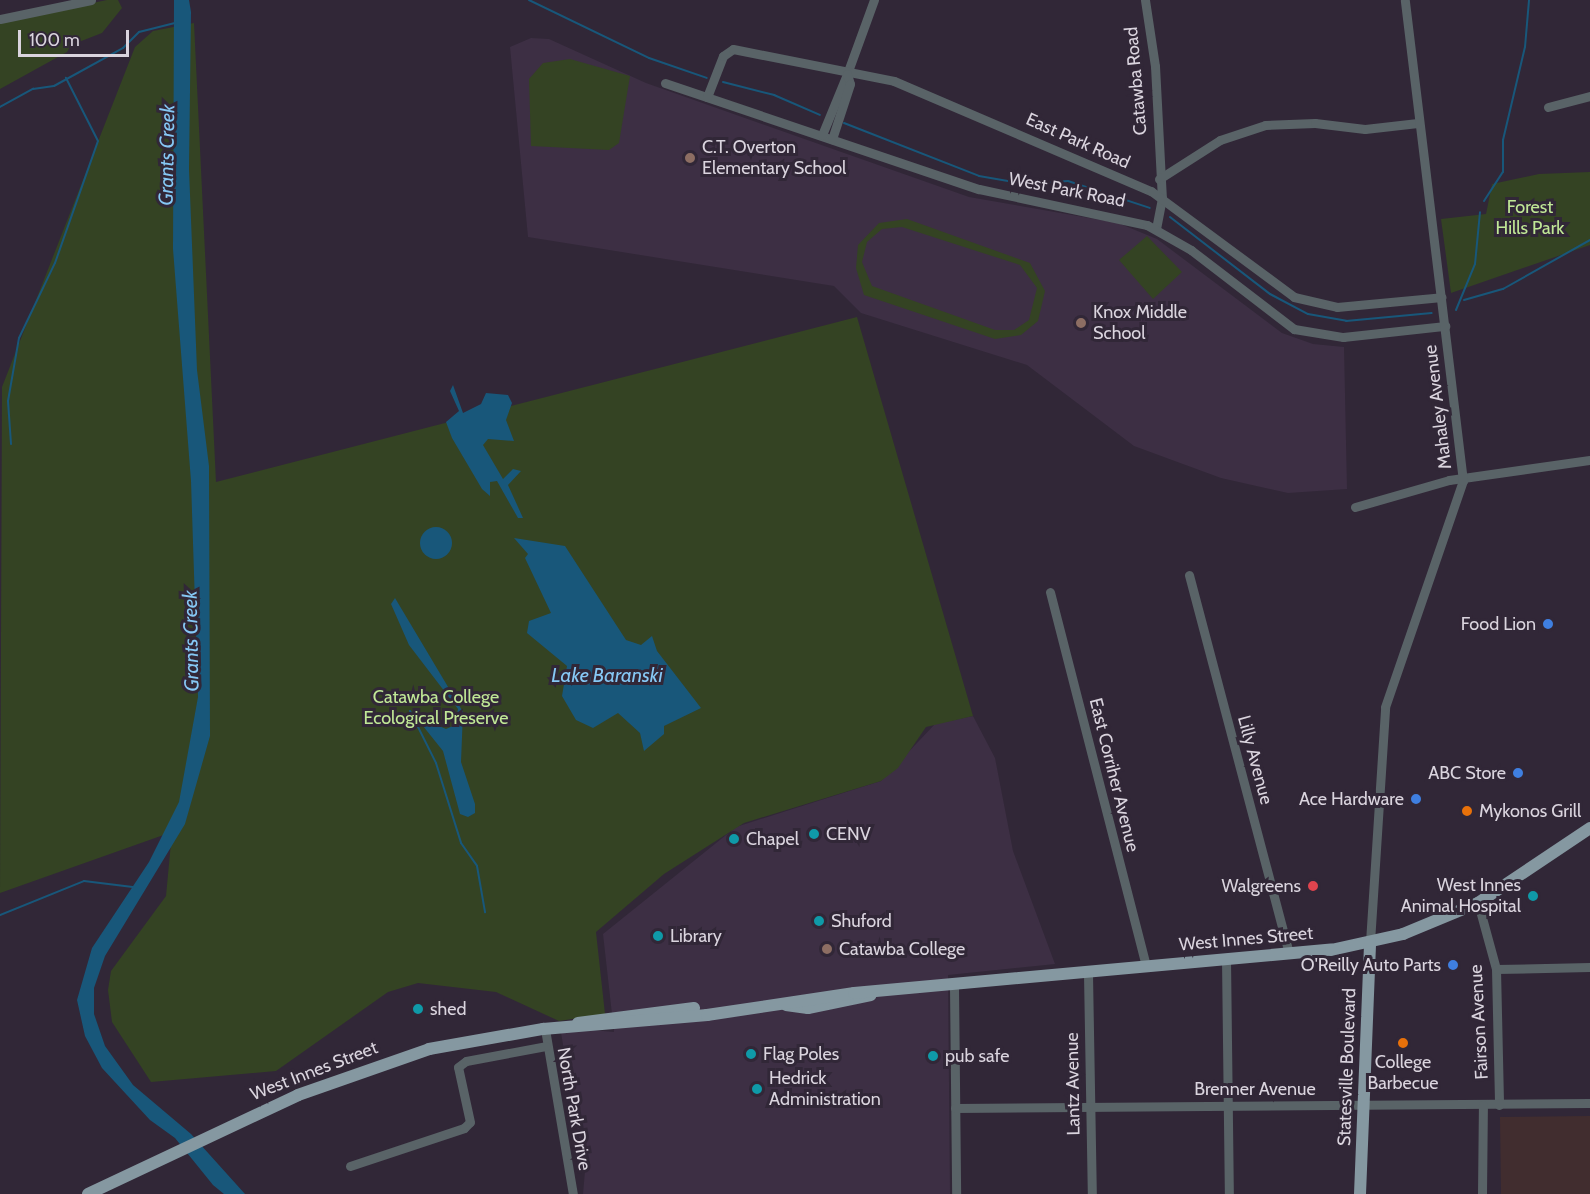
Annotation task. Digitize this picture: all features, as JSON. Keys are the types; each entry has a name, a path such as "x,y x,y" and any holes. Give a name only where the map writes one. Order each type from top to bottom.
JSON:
{"main road":[{"name":"West Innes Street","path":"88,1194 298,1095 401,1057 471,1039 568,1027 594,1017 706,1007 720,1011 779,1003 1289,954 1370,942 1478,903 1590,828"},
{"name":"Statesville Boulevard","path":"1360,1194 1370,942"}],"street":[{"path":"0,19 91,0"},
{"path":"822,135 874,0"},
{"name":"Catawba Road","path":"1145,0 1155,66 1159,179 1162,198 1156,229"},
{"name":"Mahaley Avenue","path":"1370,942 1385,707 1463,481 1442,297 1418,123 1405,0"},
{"name":"East Park Road","path":"707,97 723,56 733,49 910,86 948,108 1045,141 1162,198 1270,283 1300,300 1364,306 1442,297"},
{"path":"832,139 850,84 847,74"},
{"name":"West Park Road","path":"665,83 978,189 1096,211 1156,229 1294,329 1343,337 1445,326"},
{"path":"1548,107 1590,96"},
{"path":"1159,179 1220,140 1265,126 1315,123 1365,129 1418,123"},
{"path":"1355,507 1449,480 1463,481 1590,460"},
{"name":"Lilly Avenue","path":"1189,575 1289,954"},
{"name":"East Corriher Avenue","path":"1050,592 1146,967"},
{"name":"Fairson Avenue","path":"1478,903 1496,969 1499,1105"},
{"path":"1226,959 1229,1194"},
{"path":"1496,969 1590,967"},
{"name":"Lantz Avenue","path":"1088,974 1092,1194"},
{"path":"954,987 956,1194"},
{"name":"North Park Drive","path":"545,1029 546,1046 573,1194"},
{"path":"350,1166 464,1128 470,1122 458,1067 466,1061 546,1046"},
{"name":"Brenner Avenue","path":"955,1108 1590,1103"},
{"name":"Fairson Avenue","path":"1482,1194 1483,1105"}],"shaded area":[{"path":"531,38 549,39 646,83 969,197 1118,223 1157,239 1282,333 1313,344 1344,347 1347,489 1288,493 1221,478 1134,446 1027,365 861,313 834,286 528,237 510,47"},
{"name":"Catawba College","path":"973,716 995,758 1013,851 1055,964 948,975 950,1194 583,1194 585,1171 560,1027 614,1032 603,934 736,827 881,781 935,724"},
{"path":"1590,1116 1590,1194 1501,1194 1500,1117"}],"green space":[{"path":"107,0 118,0 122,8 102,33 71,45 67,52 0,89 0,22"},
{"name":"Catawba College Ecological Preserve","path":"194,23 216,482 857,317 973,716 926,727 898,768 881,781 744,823 664,874 596,932 605,1014 559,1021 496,992 418,983 388,992 276,1071 151,1082 112,1022 108,990 111,971 166,896 172,832 0,893 2,387 135,47 153,31"},
{"path":"570,59 630,76 619,143 609,150 531,146 529,79 543,63"},
{"name":"Forest Hills Park","path":"1590,172 1590,245 1451,293 1441,219 1486,214 1492,184 1539,174"},
{"path":"907,219 1030,263 1045,291 1038,321 1021,335 995,339 864,295 856,268 858,245 879,223","holes":["902,227 1020,265 1037,288 1029,320 1014,330 995,330 872,286 862,262 867,242 882,229"]},
{"path":"1147,236 1182,272 1153,299 1119,260"}],"water":[{"path":"174,0 189,0 191,12 189,169 197,370 209,466 210,736 185,824 105,956 94,988 94,1014 105,1046 133,1085 191,1134 245,1194 224,1194 213,1185 175,1138 150,1120 102,1068 85,1036 77,1000 92,948 149,862 179,802 198,697 191,481 173,249"},
{"path":"453,385 463,413 481,404 486,393 508,395 512,403 506,420 514,441 488,439 483,445 503,479 513,469 521,471 508,485 523,518 518,518 497,481 490,482 490,496 482,489 452,438 446,422 459,411 450,391"},
{"path":"436,527 447,532 452,543 447,554 436,559 425,554 420,543 425,532"},
{"name":"Lake Baranski","path":"514,538 565,546 626,640 641,645 652,636 657,651 701,708 664,726 664,734 644,751 640,733 618,713 593,728 576,720 562,696 567,666 527,633 529,621 551,613 525,558 528,554"},
{"path":"395,598 463,712 461,762 475,804 475,813 468,817 460,814 443,751 423,726 423,719 446,729 455,725 458,709 409,645 391,604"}],"waterway":[{"path":"529,0 649,58 707,78"},
{"path":"1484,201 1503,172 1503,140 1525,47 1529,0"},
{"path":"0,107 33,89 54,86 123,48 139,32 176,23"},
{"path":"11,444 8,401 19,338 55,263 98,141 66,78"},
{"path":"723,82 774,95 820,115"},
{"path":"844,123 979,176 1026,184 1068,181 1150,208"},
{"path":"1456,310 1475,264 1480,212"},
{"path":"1170,217 1270,294 1308,314 1346,321 1432,313"},
{"path":"1464,300 1503,289 1590,240"},
{"path":"410,711 436,763 461,843 477,866 485,912"},
{"path":"0,915 84,881 133,887"}],"place":[{"name":"C.T. Overton Elementary School","path":"690,158"},
{"name":"Knox Middle School","path":"1081,323"},
{"name":"Food Lion","path":"1548,624"},
{"name":"ABC Store","path":"1518,773"},
{"name":"Ace Hardware","path":"1416,799"},
{"name":"Mykonos Grill","path":"1467,811"},
{"name":"CENV","path":"814,834"},
{"name":"Chapel","path":"734,839"},
{"name":"Walgreens","path":"1313,886"},
{"name":"West Innes Animal Hospital","path":"1533,896"},
{"name":"Shuford","path":"819,921"},
{"name":"Library","path":"658,936"},
{"name":"Catawba College","path":"827,949"},
{"name":"O'Reilly Auto Parts","path":"1453,965"},
{"name":"shed","path":"418,1009"},
{"name":"College Barbecue","path":"1403,1043"},
{"name":"Flag Poles","path":"751,1054"},
{"name":"pub safe","path":"933,1056"},
{"name":"Hedrick Administration","path":"757,1089"}],"water label":[{"name":"Grants Creek","path":"167,155"},
{"name":"Grants Creek","path":"191,641"}]}
